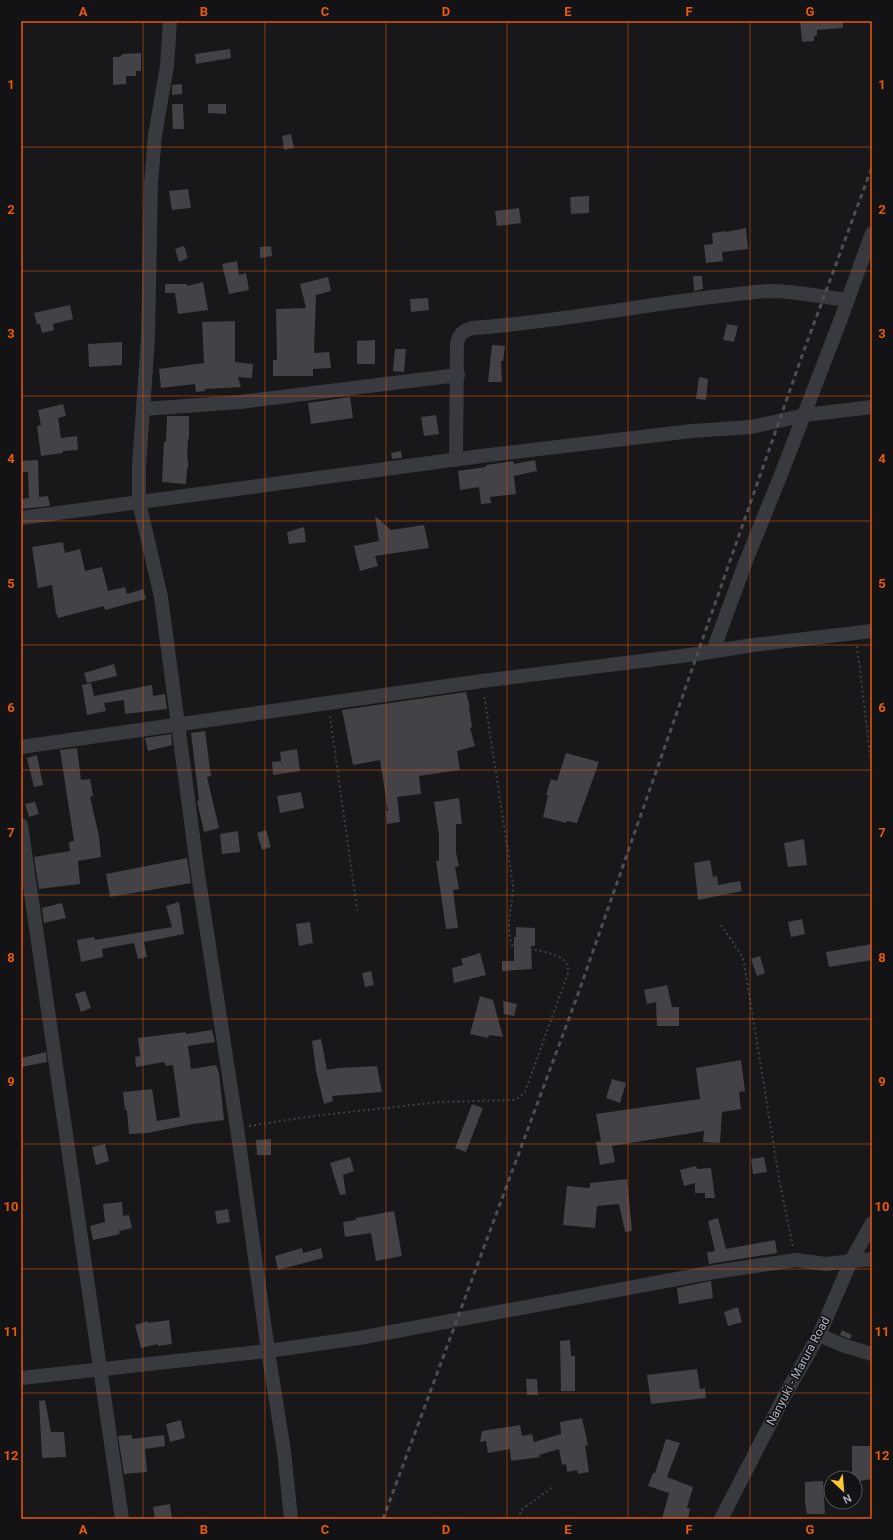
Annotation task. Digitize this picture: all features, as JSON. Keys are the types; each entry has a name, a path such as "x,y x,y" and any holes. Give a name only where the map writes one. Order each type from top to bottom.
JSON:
{"street":[{"path":"170,21 167,66 155,135 151,184 149,311 144,409 139,466 139,502 161,597 198,874 284,1451 291,1519"},
{"path":"713,651 746,561 805,415 872,233"},
{"path":"456,460 458,375 457,344 459,336 463,331 474,328 545,321 646,305 768,291 820,295 848,300"},
{"path":"144,409 240,402 458,375"},
{"path":"21,518 456,460 692,431 751,426 805,415 872,407"},
{"path":"21,747 482,681 872,631"},
{"path":"21,826 122,1519"},
{"name":"Nanyuki - Marura Road","path":"721,1519 786,1393 819,1335 851,1261 872,1223"},
{"path":"21,1378 268,1351 366,1337 714,1272 796,1260 826,1264 872,1259"},
{"path":"819,1335 845,1346 872,1354"}],"path":[{"path":"855,633 872,770"},
{"path":"237,1128 313,1116 440,1102 515,1100 525,1092 568,973 567,964 563,959 539,950 513,947 509,938 508,925 513,898 513,885 482,681"},
{"path":"328,703 357,910"},
{"path":"721,925 742,956 744,963 780,1184 796,1260"},
{"path":"519,1519 521,1510 554,1486"}],"building":[{"path":"800,21 843,21 843,28 817,30 817,35 814,36 814,41 802,42"},
{"path":"230,49 231,58 196,64 195,54"},
{"path":"141,53 141,71 136,71 136,76 126,76 126,84 113,85 113,57 119,57 123,54"},
{"path":"182,84 182,94 172,95 172,85"},
{"path":"172,104 183,104 184,129 173,129"},
{"path":"208,104 226,104 226,114 208,113"},
{"path":"291,134 294,148 284,150 282,136"},
{"path":"188,189 191,208 172,210 169,191"},
{"path":"589,196 589,213 571,214 570,197"},
{"path":"519,208 521,223 497,226 495,211"},
{"path":"746,228 748,249 722,252 723,261 706,263 704,245 713,244 712,233"},
{"path":"184,246 188,258 179,262 175,249"},
{"path":"271,246 272,256 260,258 260,247"},
{"path":"237,261 239,275 246,273 249,290 229,294 222,264"},
{"path":"693,276 702,276 703,289 694,291"},
{"path":"328,277 331,291 316,295 314,353 329,352 331,368 313,369 313,376 273,376 273,360 277,360 276,309 306,308 300,284"},
{"path":"203,282 208,310 178,314 175,293 165,293 165,284 187,284 187,286"},
{"path":"428,298 429,310 411,312 410,299"},
{"path":"70,305 73,319 53,324 54,330 42,333 40,324 37,324 34,313"},
{"path":"235,321 235,362 253,364 252,378 238,377 241,387 205,389 205,391 196,392 195,384 161,388 159,369 204,363 202,322"},
{"path":"727,324 738,326 734,342 723,340"},
{"path":"375,340 375,364 357,364 357,341"},
{"path":"122,342 122,365 89,367 88,344"},
{"path":"492,345 505,346 503,361 501,361 502,382 488,382"},
{"path":"395,349 406,349 404,372 393,371"},
{"path":"699,377 708,379 706,400 696,399"},
{"path":"350,397 353,418 311,424 308,403"},
{"path":"63,404 66,416 58,418 61,438 77,436 78,450 63,451 63,453 41,456 37,426 41,425 38,410"},
{"path":"436,415 439,434 424,436 421,417"},
{"path":"167,416 189,416 188,468 186,484 162,482"},
{"path":"401,451 402,458 392,459 391,453"},
{"path":"38,460 39,497 48,496 50,506 21,509 21,499 29,498 28,472 21,472 21,461"},
{"path":"535,460 537,471 514,476 516,494 490,497 491,503 481,504 479,487 460,490 458,471 513,461 514,464"},
{"path":"375,516 391,530 424,525 429,548 375,556 378,566 360,571 354,546 379,541"},
{"path":"304,527 306,542 289,544 287,532"},
{"path":"63,542 65,553 80,549 85,571 102,567 108,591 125,587 127,594 143,589 146,599 105,610 104,606 58,618 56,614 52,585 38,588 32,547"},
{"path":"114,664 117,676 87,683 84,673"},
{"path":"91,683 94,696 152,685 153,696 165,694 167,709 125,714 124,700 104,703 106,711 87,715 82,685"},
{"path":"466,692 470,707 472,727 470,728 475,746 457,751 460,770 419,776 421,794 397,797 400,822 387,824 386,811 388,811 380,760 353,765 342,710"},
{"path":"205,731 211,776 207,777 219,828 204,832 197,801 199,800 191,733"},
{"path":"171,734 172,745 148,751 145,738"},
{"path":"77,748 81,780 90,779 93,796 90,797 99,836 101,857 78,861 80,884 39,889 34,857 70,851 69,842 74,841 60,750"},
{"path":"297,749 300,771 273,775 272,762 281,761 280,752"},
{"path":"566,753 599,762 577,823 567,821 566,823 543,817 548,795 546,795 551,779 557,781"},
{"path":"37,755 43,785 34,787 27,758"},
{"path":"301,792 304,808 280,813 277,796"},
{"path":"459,798 462,824 456,824 456,852 459,866 455,867 459,889 453,890 458,928 446,929 436,861 439,861 439,835 434,802"},
{"path":"35,802 39,814 29,817 25,804"},
{"path":"266,830 271,847 262,850 257,833"},
{"path":"238,831 240,852 222,854 220,834"},
{"path":"804,839 807,865 788,867 784,843"},
{"path":"187,858 191,883 110,897 106,874"},
{"path":"710,860 713,877 717,876 718,885 740,881 742,891 698,900 694,863"},
{"path":"179,902 184,934 144,942 147,957 138,959 134,943 102,949 103,957 81,962 77,940 94,937 95,940 172,927 166,906"},
{"path":"62,903 66,918 44,923 42,908"},
{"path":"802,919 805,934 791,937 788,922"},
{"path":"310,922 313,943 299,946 296,924"},
{"path":"516,927 535,928 535,946 531,946 532,969 502,971 502,961 514,961 514,937 516,937"},
{"path":"872,944 872,960 829,967 826,952"},
{"path":"480,953 486,975 454,983 452,968 463,965 461,959"},
{"path":"760,956 765,973 757,976 751,959"},
{"path":"371,971 374,985 365,987 362,973"},
{"path":"667,985 672,1007 679,1007 679,1026 657,1026 656,1002 647,1004 644,990"},
{"path":"85,991 91,1008 81,1012 75,994"},
{"path":"480,996 493,1000 503,1037 489,1035 488,1038 470,1034"},
{"path":"503,1001 517,1004 514,1016 504,1014"},
{"path":"212,1030 215,1042 188,1046 191,1069 216,1065 219,1073 224,1120 193,1124 147,1133 129,1134 127,1110 125,1110 123,1092 152,1089 157,1121 180,1117 173,1065 166,1066 164,1062 136,1067 135,1057 140,1056 138,1038"},
{"path":"321,1039 327,1070 377,1066 382,1092 332,1096 333,1101 324,1104 316,1071 312,1041"},
{"path":"46,1052 47,1062 21,1067 21,1058"},
{"path":"741,1060 745,1091 739,1092 741,1109 722,1112 720,1143 703,1142 704,1131 612,1146 615,1162 600,1165 596,1142 601,1141 596,1114 700,1099 696,1068"},
{"path":"612,1079 626,1083 620,1103 606,1098"},
{"path":"472,1104 483,1108 466,1152 455,1148"},
{"path":"271,1139 271,1155 257,1155 256,1140"},
{"path":"105,1144 109,1161 96,1165 92,1147"},
{"path":"350,1157 354,1171 343,1175 346,1194 340,1195 330,1163"},
{"path":"764,1157 767,1172 753,1174 751,1159"},
{"path":"696,1166 697,1169 711,1168 715,1198 705,1198 705,1193 695,1193 695,1183 684,1186 680,1170"},
{"path":"627,1179 632,1231 625,1232 619,1204 597,1206 595,1228 563,1225 567,1186 590,1188 590,1183"},
{"path":"122,1202 123,1216 129,1215 132,1228 119,1231 120,1234 93,1240 90,1226 105,1222 103,1204"},
{"path":"228,1209 230,1222 217,1224 215,1211"},
{"path":"394,1211 402,1256 376,1261 371,1233 345,1237 343,1222"},
{"path":"718,1218 726,1249 775,1240 777,1253 709,1264 707,1252 715,1251 708,1221"},
{"path":"302,1248 303,1253 321,1248 323,1258 278,1270 275,1256"},
{"path":"711,1281 713,1298 679,1304 677,1288"},
{"path":"738,1307 742,1322 728,1326 724,1312"},
{"path":"169,1320 172,1344 158,1346 158,1344 141,1348 135,1325 148,1321 148,1323"},
{"path":"842,1330 852,1335 850,1339 840,1335"},
{"path":"570,1340 571,1356 575,1356 575,1391 561,1391 560,1341"},
{"path":"697,1369 700,1389 705,1388 706,1398 651,1404 647,1375"},
{"path":"526,1379 537,1379 538,1395 527,1395"},
{"path":"45,1400 51,1432 64,1432 66,1457 42,1458 39,1401"},
{"path":"582,1418 588,1445 585,1446 589,1472 578,1474 577,1470 567,1472 566,1464 562,1465 559,1449 539,1455 540,1457 511,1461 510,1449 488,1453 486,1441 480,1442 482,1431 520,1425 522,1436 532,1434 534,1442 561,1434 560,1422"},
{"path":"181,1420 185,1438 170,1442 166,1424"},
{"path":"132,1435 132,1439 164,1435 165,1446 145,1449 147,1472 124,1474 118,1436"},
{"path":"666,1439 680,1443 667,1477 693,1487 687,1508 690,1509 688,1519 662,1519 669,1493 648,1486 653,1473 655,1473"},
{"path":"852,1446 872,1446 872,1479 863,1481 863,1470 852,1470"},
{"path":"823,1481 823,1510 825,1510 825,1514 807,1514 805,1502 805,1482"},
{"path":"170,1504 172,1519 155,1519 153,1507"}],"railway":[{"path":"383,1519 578,994 803,353 872,167"}]}
